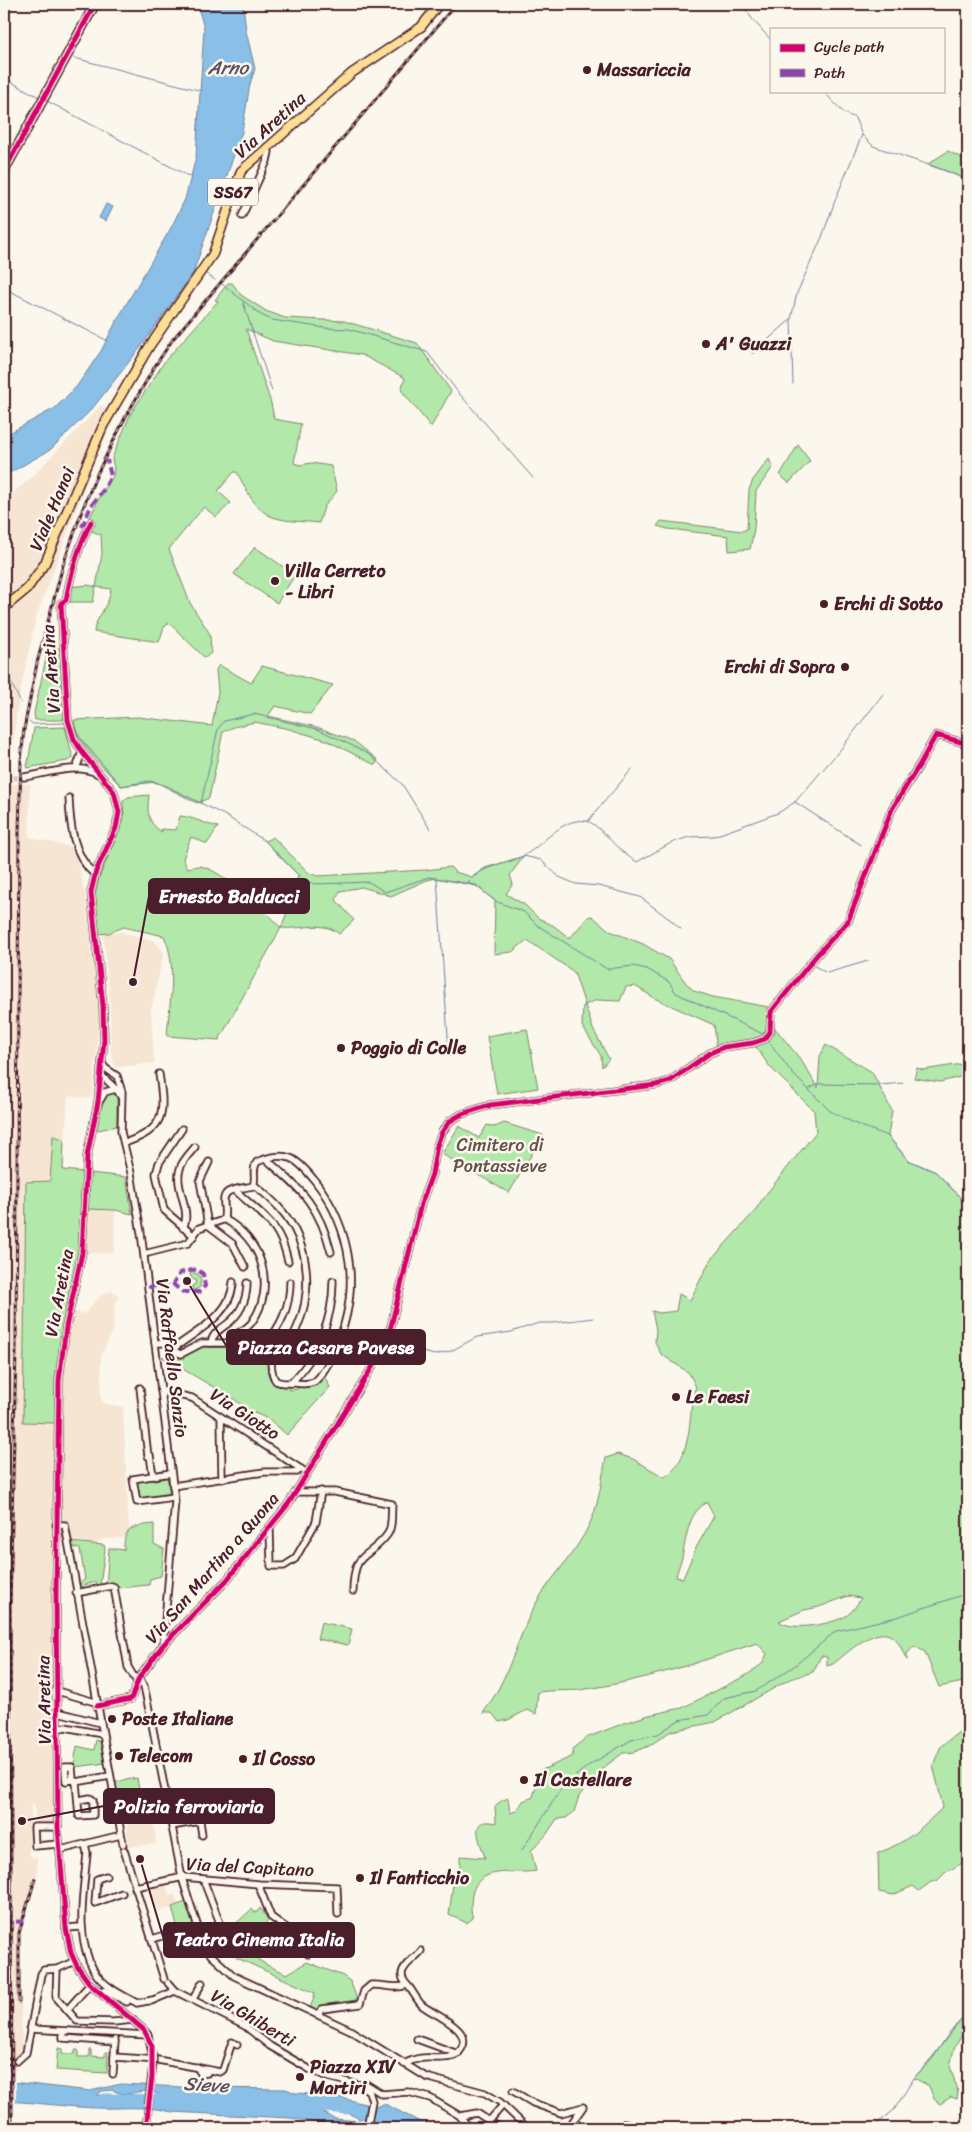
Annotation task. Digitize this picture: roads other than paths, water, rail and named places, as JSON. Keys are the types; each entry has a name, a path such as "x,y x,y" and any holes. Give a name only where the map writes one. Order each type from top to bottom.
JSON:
{"main road":[{"path":"4,171 95,4"},
{"name":"Via Aretina","path":"97,438 149,347 213,254 241,171 352,73 421,27 439,4"},
{"name":"Viale Hanoi","path":"4,608 27,589 45,563 97,438"}],"street":[{"path":"242,216 267,161 269,152 267,147"},
{"name":"Via Aretina","path":"90,1984 70,1952 59,1847 56,1525 59,1380 66,1327 82,1253 87,1156 97,1106 104,1030 104,1006 91,899 95,875 116,828 119,812 114,792 82,752 74,739 68,720 61,602 66,600 74,562 82,539 91,522"},
{"name":"Via San Martino a Quona","path":"96,1704 131,1699 138,1680 163,1645 226,1581 270,1528 296,1492 303,1472 382,1351 391,1326 421,1204 432,1174 437,1145 442,1132 450,1121 462,1114 496,1104 656,1086 670,1082 710,1053 724,1047 753,1043 765,1039 770,1032 771,1012 816,956 848,921 892,809 936,735 968,744"},
{"path":"76,769 82,752"},
{"path":"86,770 88,759"},
{"path":"24,778 76,769 100,775"},
{"path":"68,798 73,833 81,859 84,865 95,875"},
{"path":"102,1062 107,1069 102,1071 101,1075 116,1089 122,1099"},
{"name":"Via Raffaello Sanzio","path":"107,1069 117,1076 122,1089 121,1124 133,1181 144,1254 173,1486 174,1497 163,1645"},
{"path":"124,1143 147,1134 161,1115 163,1102 160,1074"},
{"path":"97,1106 105,1092 116,1089"},
{"path":"182,1129 159,1163 156,1172 164,1208 183,1228 194,1236"},
{"path":"183,1228 186,1221 179,1173 183,1162 195,1148"},
{"path":"155,1343 167,1343 177,1353 182,1354 198,1344 229,1342 261,1343 265,1345 270,1356 271,1371 274,1379 278,1382 309,1383 316,1380 334,1351 343,1329 348,1308 350,1265 340,1226 319,1186 308,1172 290,1157 283,1156 257,1162 254,1166 254,1185"},
{"path":"268,1159 291,1180 310,1202 323,1226 331,1252"},
{"path":"209,1162 200,1181 208,1225 234,1246 245,1268"},
{"path":"224,1219 226,1213 225,1196 229,1192 254,1185"},
{"path":"254,1185 272,1200 288,1219 299,1241 305,1264 305,1304 298,1327 284,1351 278,1356 270,1356"},
{"path":"235,1190 259,1210 274,1227 282,1242 288,1262"},
{"path":"144,1254 188,1243 198,1228 224,1219"},
{"path":"224,1219 241,1229 250,1239 259,1257 263,1275 263,1296 257,1314 250,1325 232,1337 229,1342"},
{"path":"291,1383 313,1356 323,1336 331,1310 333,1281"},
{"path":"173,1349 222,1311 230,1299 233,1282"},
{"path":"265,1345 277,1330 284,1317 289,1298 290,1282"},
{"path":"211,1343 212,1336 232,1320 240,1308 246,1296 247,1283"},
{"path":"140,1388 148,1456 150,1456 153,1476"},
{"name":"Via Giotto","path":"161,1391 192,1398 303,1472"},
{"path":"221,1417 222,1479"},
{"path":"173,1486 264,1472 303,1472"},
{"path":"171,1473 133,1479 137,1502 174,1497"},
{"path":"270,1528 271,1566 288,1564 295,1559 316,1522 321,1491"},
{"path":"296,1492 335,1492 392,1504 390,1528 387,1535 359,1561 353,1576 353,1590"},
{"path":"56,1525 64,1525 123,1847 152,1939 172,1933"},
{"path":"76,1593 114,1587 128,1667 144,1686 182,1878 202,1940 218,1964 242,1981 350,2030 426,2077 485,2093 503,2105 527,2128"},
{"path":"57,1691 96,1704"},
{"path":"92,1721 96,1704"},
{"path":"58,1712 100,1723"},
{"path":"58,1729 65,1726 102,1734"},
{"path":"79,1800 74,1780 110,1776"},
{"path":"172,1826 200,1821 202,1835"},
{"path":"58,1827 34,1827 35,1846 59,1847 85,1844 121,1835"},
{"path":"85,1844 87,1853 81,1927 83,1940 94,1970 102,1980 137,2003 153,2000"},
{"path":"106,1876 97,1879 95,1902 122,1893"},
{"name":"Via del Capitano","path":"135,1888 182,1878 258,1884 337,1887 338,1914"},
{"path":"203,1879 224,1931"},
{"path":"258,1884 271,1917 292,1932 308,1954"},
{"path":"66,1928 81,1927"},
{"name":"Via Ghiberti","path":"152,1939 166,1981 175,1991 245,2026 270,2046 310,2069 327,2077 360,2085 366,2084 382,2094 408,2092 430,2098 460,2116"},
{"path":"404,2064 428,2056 448,2058 458,2054 463,2044 462,2036 457,2027 421,2004 407,1985 402,1973 411,1960 417,1957 421,1951"},
{"path":"17,2061 26,2053 40,1974 44,1970 57,1969 74,1961"},
{"path":"57,1969 56,1997 77,2021 114,2022 133,2020"},
{"path":"193,1999 202,1983"},
{"path":"67,2010 90,1984 148,2035 153,2060 146,2128"},
{"path":"316,2014 322,2009 360,2004 364,1991 371,1985 385,1985 394,1988 407,1985"},
{"path":"100,1991 107,1991 137,2007 175,1991"},
{"path":"32,2021 38,2030"},
{"path":"30,2029 63,2032 62,2038 115,2038 148,2035"},
{"path":"113,2074 115,2038"},
{"path":"417,2039 458,2054"},
{"path":"114,2057 158,2060 197,2067 201,2074 207,2073 208,2070 220,2072 223,2070 232,2042 237,2045"},
{"path":"360,2085 369,2090 372,2101 367,2128"},
{"path":"513,2091 534,2103 561,2113 583,2107 568,2128"},
{"path":"490,2120 503,2105"},
{"path":"469,2128 460,2116 478,2113 500,2128"},
{"path":"625,2122 644,2128"}],"water":[{"name":"Arno","path":"197,4 243,4 246,31 255,69 250,84 242,132 193,273 140,348 92,409 50,450 4,476 4,436 55,408 77,386 101,351 172,226 185,199 196,157 204,28"},
{"path":"106,204 113,207 106,221 99,218"},
{"name":"Sieve","path":"4,2081 90,2091 121,2084 201,2088 286,2089 295,2093 331,2095 376,2107 383,2104 387,2105 432,2128 346,2128 290,2118 4,2101","holes":["113,2090 125,2094 148,2091 162,2096 133,2101 114,2096 97,2095 102,2091","308,2102 335,2107 360,2119 368,2116 373,2122 375,2120 374,2114 391,2120 394,2125 376,2126 371,2123 365,2126 360,2121 335,2119 323,2112 298,2107 296,2104"]}],"waterway":[{"path":"742,4 770,39"},
{"path":"74,58 202,91"},
{"path":"4,78 39,97"},
{"path":"824,92 844,113 855,118 862,135 873,146 949,172 968,181"},
{"path":"47,101 192,178"},
{"path":"793,384 791,319 797,293 822,237 862,135"},
{"path":"205,273 215,280"},
{"path":"221,283 261,315 272,320 325,328 349,329 427,352 457,391 533,478"},
{"path":"4,288 108,341"},
{"path":"243,302 272,391"},
{"path":"752,354 791,319"},
{"path":"4,669 21,703"},
{"path":"468,882 481,871 523,856 568,823 577,821 591,823 627,856 637,862 671,843 689,837 714,836 778,813 795,802 840,750 883,694"},
{"path":"201,803 218,729 224,721 254,714 317,729 370,755 402,784 430,829"},
{"path":"29,721 33,724 64,723"},
{"path":"73,723 77,734 121,786 150,781 167,786 226,816 265,841 303,880 315,884 369,882 385,892 429,877 476,885 495,901 524,912 537,925 607,969 633,966 647,969 669,982 676,993 765,1035"},
{"path":"588,821 632,769"},
{"path":"795,802 861,845"},
{"path":"524,856 541,860 559,877 576,884 599,886 640,897 681,929"},
{"path":"437,879 449,1051"},
{"path":"813,965 827,973 868,961"},
{"path":"790,993 810,967"},
{"path":"764,1033 768,1026"},
{"path":"767,1039 792,1073 830,1111 858,1125 888,1136 908,1160 936,1172 960,1197 968,1210"},
{"path":"809,1089 819,1084 881,1085 903,1083"},
{"path":"385,1349 399,1346 435,1355 451,1351 477,1337 511,1332 539,1323 593,1318"},
{"path":"522,1850 563,1786 588,1766 631,1740 658,1734 679,1720 708,1715 724,1698 756,1691 793,1667 836,1631 897,1617 968,1593"},
{"path":"872,2128 894,2110 914,2078 933,2058 947,2036 968,2012"},
{"name":"Sieve","path":"105,2098 167,2099"},
{"name":"Sieve","path":"285,2104 346,2110"},
{"name":"Sieve","path":"364,2115 391,2122 404,2128"}],"tunnel":[{"path":"4,779 24,777"},
{"path":"122,1893 133,1890"}],"railway":[{"path":"12,2128 10,1606 16,1349 19,832 24,729 37,663 63,565 83,508 97,474 126,416 155,366 173,339 456,4"},
{"path":"4,1491 7,1470"},
{"path":"19,2002 19,1933 35,1879"}],"place":[{"name":"Massariccia","path":"587,70"},
{"name":"A' Guazzi","path":"706,344"},
{"name":"Villa Cerreto - Libri","path":"275,581"},
{"name":"Erchi di Sotto","path":"824,604"},
{"name":"Erchi di Sopra","path":"845,667"},
{"name":"Ernesto Balducci","path":"133,982"},
{"name":"Poggio di Colle","path":"341,1048"},
{"name":"Piazza Cesare Pavese","path":"187,1281"},
{"name":"Le Faesi","path":"676,1397"},
{"name":"Poste Italiane","path":"112,1719"},
{"name":"Telecom","path":"119,1756"},
{"name":"Il Cosso","path":"243,1759"},
{"name":"Il Castellare","path":"524,1780"},
{"name":"Polizia ferroviaria","path":"22,1821"},
{"name":"Teatro Cinema Italia","path":"140,1859"},
{"name":"Il Fanticchio","path":"360,1878"},
{"name":"Piazza XIV Martiri","path":"300,2077"}],"park label":[{"name":"Cimitero di Pontassieve","path":"500,1155"}]}
